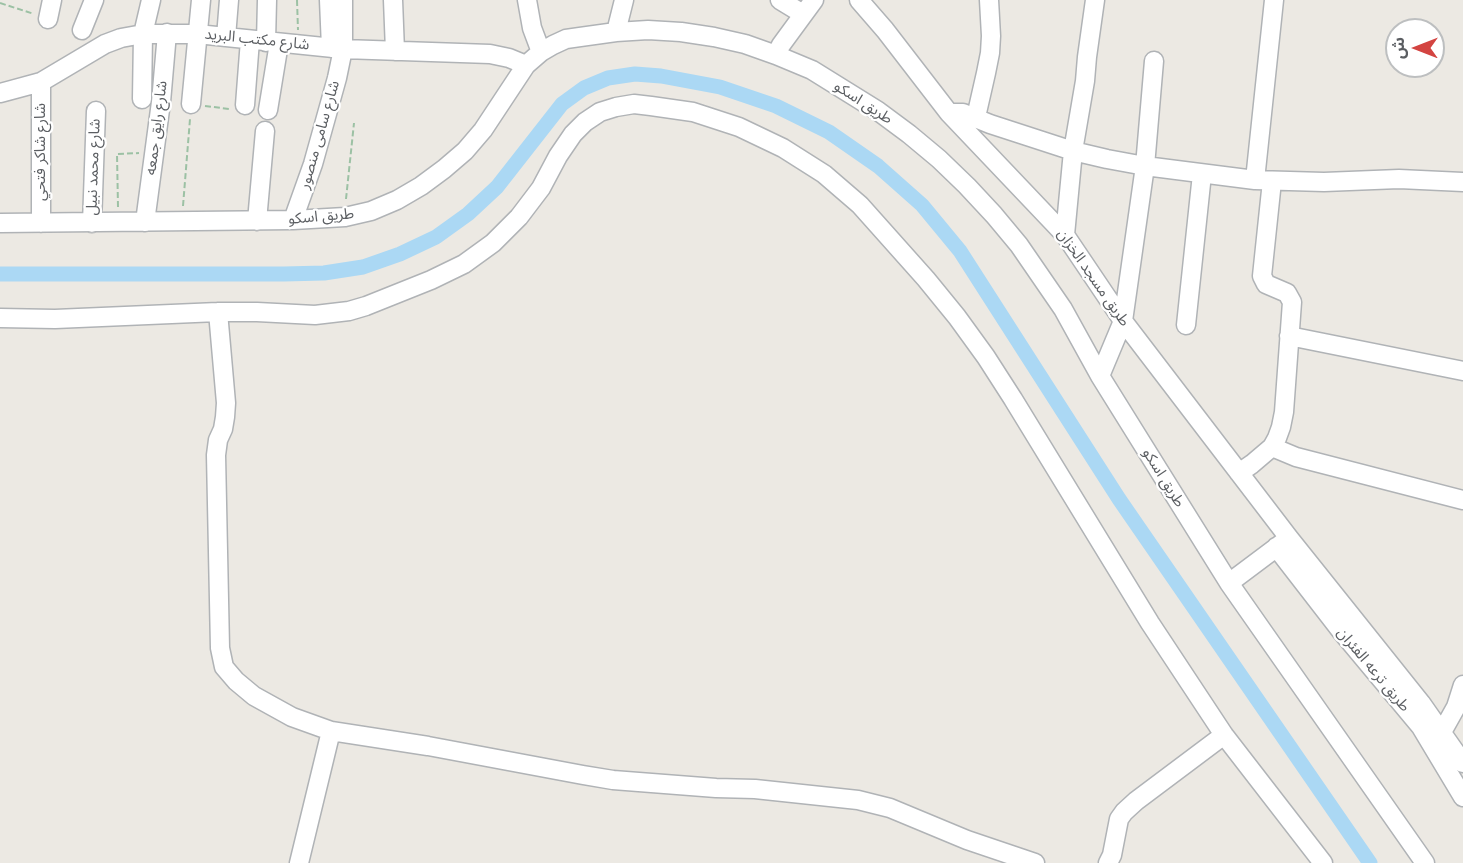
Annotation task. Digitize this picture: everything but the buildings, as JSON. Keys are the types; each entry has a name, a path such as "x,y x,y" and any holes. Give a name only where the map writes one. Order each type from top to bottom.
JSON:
{"street":[{"path":"48,19 52,0"},
{"path":"82,30 94,0"},
{"path":"142,99 143,34 151,0"},
{"path":"191,104 201,0"},
{"path":"226,37 229,0"},
{"path":"267,0 265,42 268,110"},
{"path":"329,0 337,48"},
{"path":"337,48 343,0"},
{"path":"393,0 395,51"},
{"path":"527,0 532,28 541,52"},
{"path":"615,32 624,0"},
{"path":"776,55 809,7 780,0"},
{"name":"طريق مسجد الخزان","path":"859,0 949,113 1065,235 1123,321 1239,473 1282,543"},
{"name":"طريق مسجد الخزان","path":"876,0 885,30"},
{"path":"975,117 990,53 989,0"},
{"path":"1065,235 1073,151 1095,0"},
{"path":"1239,473 1272,447 1281,427 1292,308 1287,293 1266,284 1262,276 1263,180 1274,0"},
{"name":"طريق اسكو","path":"0,223 293,220 345,217 371,211 421,186 465,151 500,107 513,82 526,65 541,52 566,39 615,32 648,30 681,32 746,44 812,70 878,111 924,147 967,186 1019,244 1063,309 1100,376 1229,583 1425,863"},
{"name":"شارع رايق جمعه","path":"145,222 167,33"},
{"name":"شارع مكتب البريد","path":"2,87 41,82 105,44 143,34 197,34 337,48 490,54 526,65"},
{"path":"245,105 265,42"},
{"name":"شارع سامى منصور","path":"293,220 322,136 337,48"},
{"path":"1100,376 1123,321 1144,166 1154,61"},
{"name":"شارع شاكر فتحي","path":"41,82 41,223"},
{"path":"0,318 55,319 218,312 315,315 349,311 431,280 464,264 494,243 519,217 541,188 573,134 600,112 634,104 693,112 739,127 791,153 824,174 861,206 957,317 1013,399 1150,623 1224,735 1323,863"},
{"name":"شارع محمد نبيل","path":"92,223 96,111"},
{"path":"949,113 963,113 1073,151 1144,166 1202,174 1314,182 1399,179 1463,182"},
{"path":"257,221 265,130"},
{"path":"1186,325 1202,174"},
{"path":"218,312 226,402 223,429 218,440 216,455 220,648 224,668 254,696 292,717 331,731 613,780 755,789 858,800 890,808 967,840 1035,863"},
{"path":"1289,336 1463,371"},
{"path":"1272,447 1296,457 1463,500"},
{"path":"1229,583 1282,543"},
{"name":"طريق ترعه الفئران","path":"1282,543 1360,628 1404,681 1463,763"},
{"name":"طريق ترعه الفئران","path":"1282,543 1341,631 1421,727 1463,797"},
{"path":"1442,732 1456,707 1463,685"},
{"path":"300,863 331,731"},
{"path":"1108,863 1112,855 1119,819 1124,812 1224,735"}],"path":[{"path":"297,0 298,45"},
{"path":"0,3 48,19"},
{"path":"182,222 191,104 238,111 242,110 245,105"},
{"path":"345,217 354,123"},
{"path":"118,223 117,154 154,152"}],"waterway":[{"path":"0,274 284,274 324,273 363,267 400,254 436,237 468,214 497,187 562,104 584,88 608,78 635,74 661,76 720,87 776,106 829,132 878,166 922,205 960,251 1119,499 1370,863"}]}
